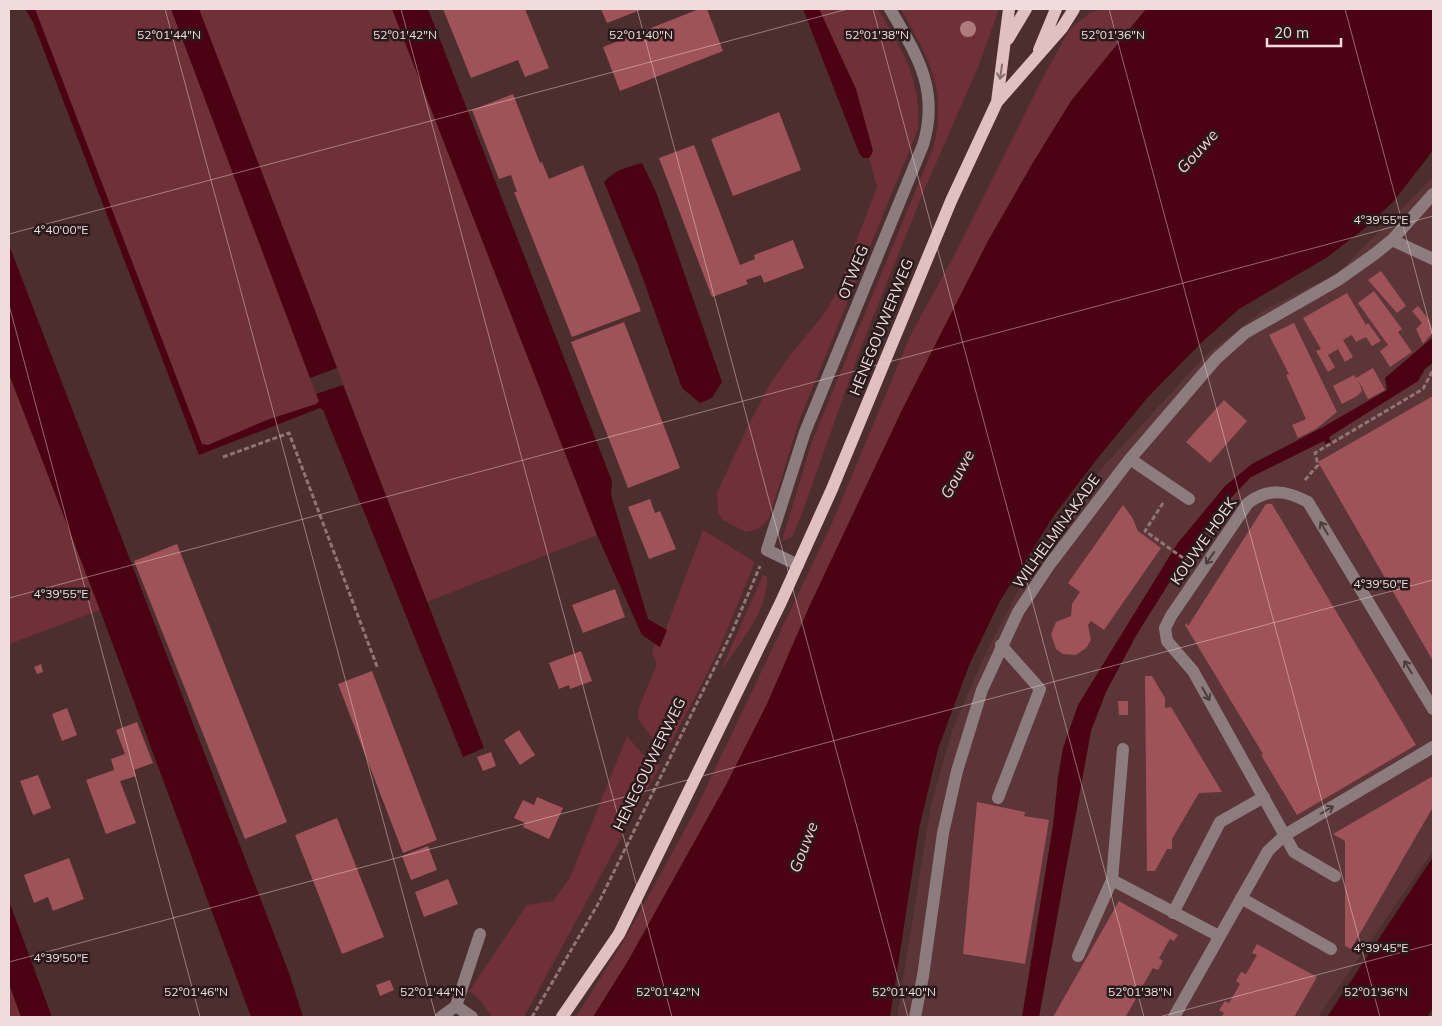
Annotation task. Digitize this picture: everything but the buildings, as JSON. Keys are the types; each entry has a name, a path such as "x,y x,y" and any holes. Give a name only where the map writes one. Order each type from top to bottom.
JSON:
{"main road":[{"name":"HENEGOUWERWEG","path":"997,102 1009,9"},
{"name":"HENEGOUWERWEG","path":"1005,42 1026,9"},
{"name":"HENEGOUWERWEG","path":"1036,57 1056,9"},
{"name":"HENEGOUWERWEG","path":"562,1017 619,934 798,564 951,201 997,102 1062,28 1074,9"}],"street":[{"name":"OTWEG","path":"767,550 805,432 923,145 929,124 930,105 921,66 890,9"},
{"name":"WILHELMINAKADE","path":"915,1017 923,976 943,833 957,771 982,690 1001,645 1018,612 1050,564 1130,459 1216,359 1239,337 1338,280 1392,240 1433,194"},
{"path":"1392,240 1433,259"},
{"path":"1130,459 1189,499"},
{"name":"KOUWE HOEK","path":"1293,494 1273,492 1259,495 1248,503 1176,608 1165,628 1167,641 1193,671 1294,852 1335,876"},
{"path":"1293,494 1308,502 1433,709"},
{"path":"767,550 798,564"},
{"path":"998,798 1040,689 1001,645"},
{"path":"1174,1017 1268,850 1285,835 1433,747"},
{"path":"1078,956 1112,880 1123,749"},
{"path":"1173,913 1220,822 1264,797"},
{"path":"1112,880 1219,936"},
{"path":"1241,898 1331,950"},
{"path":"441,1017 456,1006 480,934"},
{"path":"456,1006 472,1017"}],"path":[{"path":"1293,494 1318,465 1315,453 1423,389 1433,370"},
{"path":"223,457 289,433 378,669"},
{"path":"1156,514 1145,531 1187,560"},
{"name":"HENEGOUWERWEG","path":"532,1017 598,904 732,632 767,550"}],"shaded area":[{"path":"35,9 171,9 319,401 316,404 267,420 208,445 202,444"},
{"path":"199,9 392,9 597,535 427,602"},
{"path":"819,9 878,9 902,52 913,80 917,95 918,129 799,421 769,518 760,528 746,532 723,520 718,512 717,493 770,384 788,358 824,314 836,294 877,187 869,158 872,155 856,89"},
{"path":"901,9 999,9 979,65 923,193 860,350 801,516 792,537 782,541 811,444 934,146 938,107 937,90 933,74 920,43"},
{"path":"1103,9 1146,9 1071,101 988,241 902,410 810,605 767,704 726,785 628,961 593,1017 576,1017 626,937 695,811 832,523 911,334 957,250 1041,81 1070,29 1090,13"},
{"path":"1433,177 1433,851 1318,1017 897,1017 931,805 952,731 984,657 1019,589 1061,522 1103,467 1208,353 1264,310 1338,273"},
{"path":"9,374 100,610 9,644"},
{"path":"703,530 755,562 718,652 671,743 655,742 638,719 639,707 657,664 652,653 655,644 659,647"},
{"path":"763,575 767,577 766,589 758,614 752,626 721,670"},
{"path":"627,736 646,758 660,766 524,1017 489,1017 491,1015 480,1000 469,991 527,905 553,901 570,878"},
{"path":"9,984 21,1017 9,1017"}],"water":[{"path":"25,9 35,9 202,444 208,445 267,420 316,404 319,401 316,394 343,385 484,748 463,757 323,410 320,408 199,455 33,22"},
{"path":"171,9 199,9 337,368 310,378"},
{"path":"392,9 428,9 612,481 611,495 648,619 667,630 660,647 642,635 597,535"},
{"path":"803,9 819,9 856,89 873,151 869,158 863,158 859,153"},
{"name":"Gouwe","path":"1146,9 1433,9 1433,150 1393,202 1364,229 1326,258 1239,309 1201,343 1148,397 1055,514 1000,601 970,663 938,749 919,829 890,1017 593,1017 628,961 726,785 767,704 810,605 902,410 988,241 1071,101"},
{"path":"642,163 656,192 722,382 712,398 700,403 682,388 638,265 604,182 617,172"},
{"path":"9,245 289,973 303,1017 251,1017 100,610 9,374"},
{"path":"1433,337 1433,363 1425,369 1418,381 1329,437 1331,442 1325,444 1324,441 1251,477 1225,504 1181,564 1137,634 1106,692 1091,731 1039,1017 1022,1017 1053,825 1063,748 1078,705 1177,544 1225,486 1252,464 1323,427 1387,390 1385,378"},
{"path":"1433,857 1433,1008 1427,1017 1327,1017"},
{"path":"9,901 52,1017 21,1017 9,984"}]}
